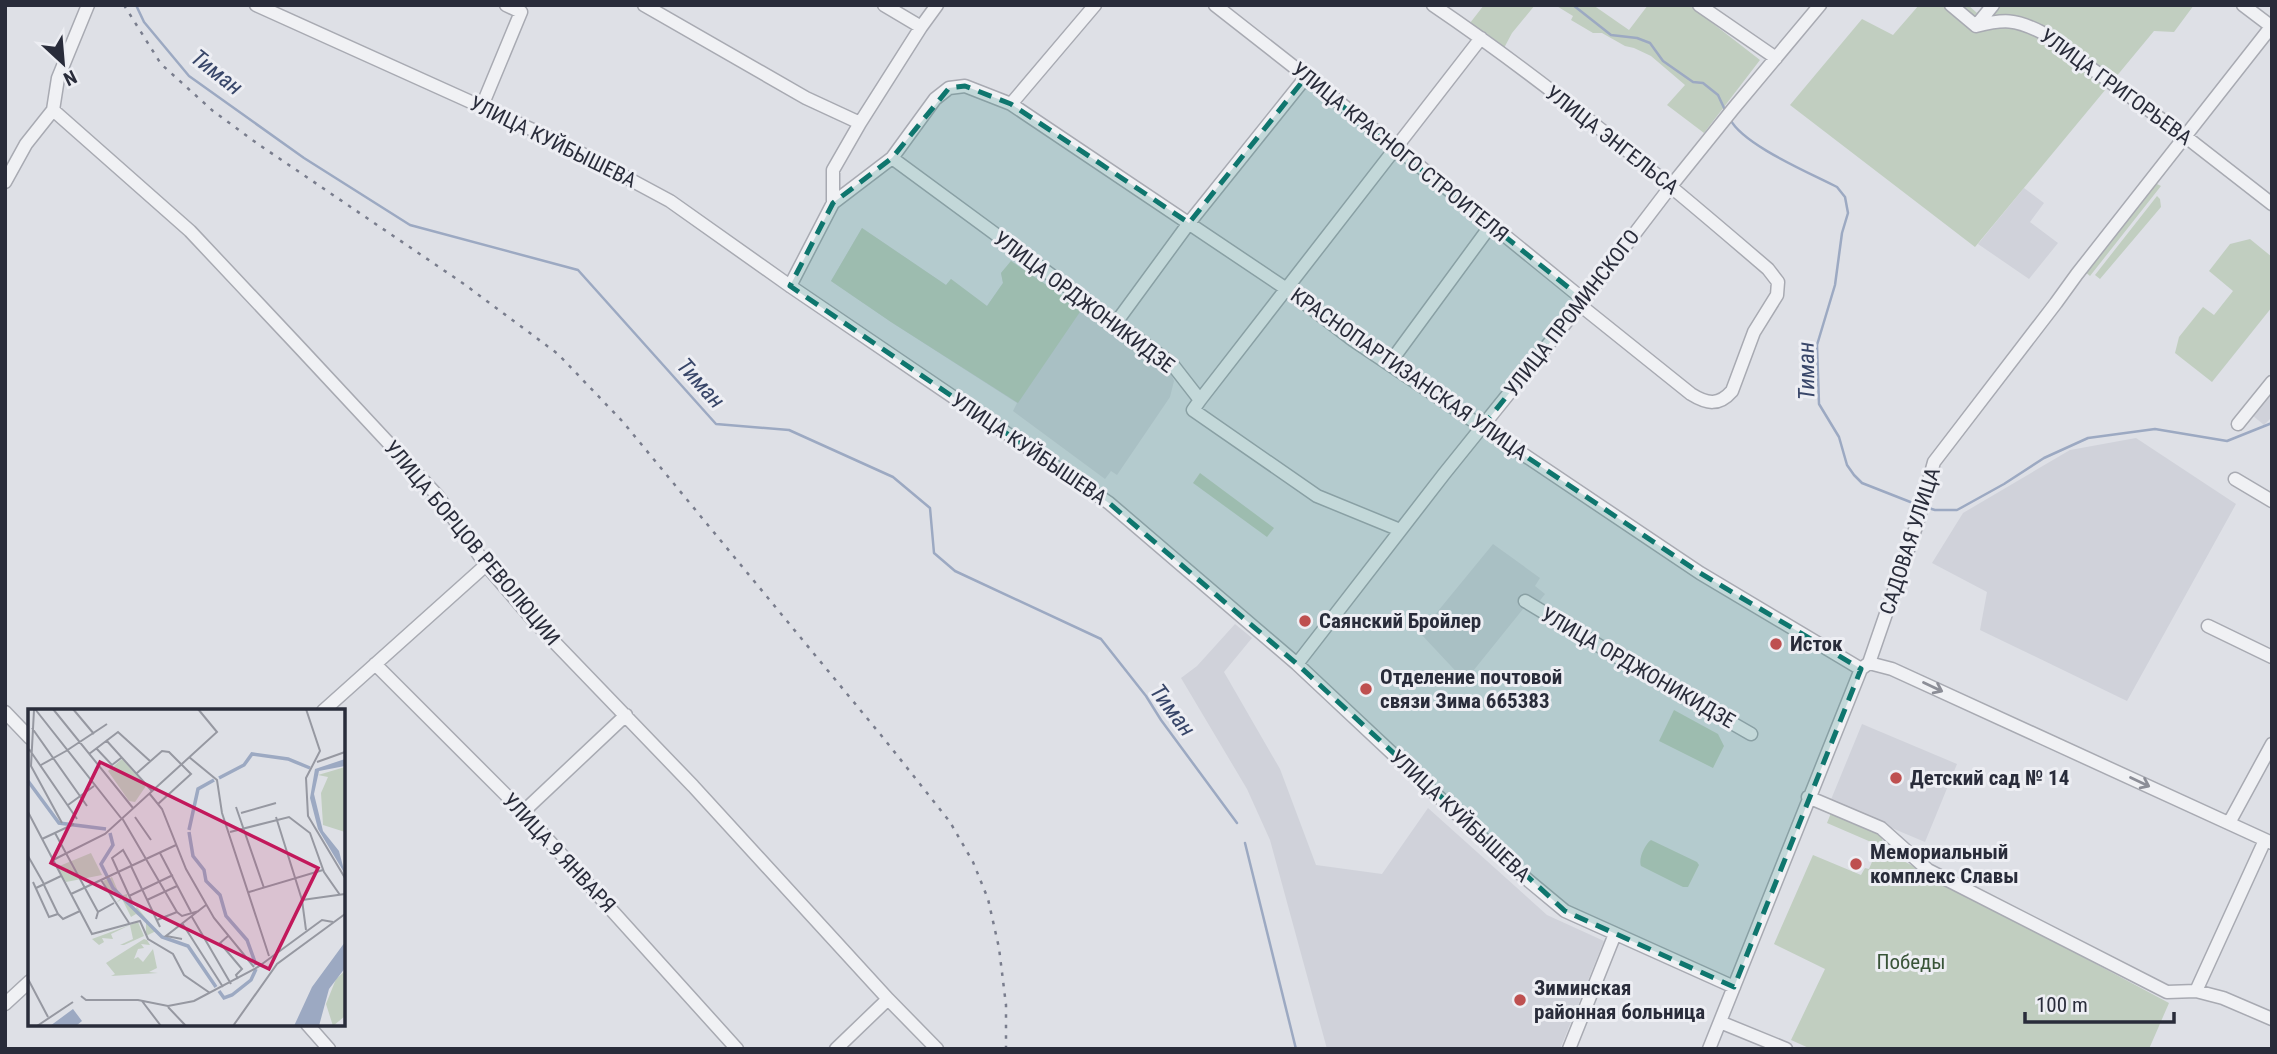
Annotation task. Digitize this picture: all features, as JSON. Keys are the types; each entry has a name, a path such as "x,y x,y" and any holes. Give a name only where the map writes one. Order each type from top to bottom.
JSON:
{"street":[{"path":"5,182 26,144 53,110 58,78 88,5"},
{"name":"УЛИЦА КУЙБЫШЕВА","path":"256,5 564,144 670,201 790,286 1110,503 1297,664 1523,876 1565,911 1734,987"},
{"path":"482,107 521,12 506,5"},
{"path":"644,5 806,98 860,123"},
{"path":"884,5 921,27"},
{"path":"833,203 833,170 860,123 937,5"},
{"path":"1012,104 1095,5"},
{"name":"УЛИЦА КРАСНОГО СТРОИТЕЛЯ","path":"1215,5 1396,147 1691,394 1703,401 1717,403 1732,391"},
{"name":"УЛИЦА ЭНГЕЛЬСА","path":"1433,5 1481,38 1671,186 1776,278 1779,288 1777,295 1754,332 1732,391"},
{"path":"1699,5 1776,58 1820,5"},
{"path":"1951,5 1976,26 1993,5"},
{"path":"2243,5 2271,27"},
{"name":"УЛИЦА ГРИГОРЬЕВА","path":"1976,26 2002,20 2022,22 2041,32 2186,137 2272,204"},
{"name":"САДОВАЯ УЛИЦА","path":"1709,1049 1808,797 1865,666 1917,524 1934,462 2271,27"},
{"path":"1200,400 1481,38"},
{"name":"УЛИЦА ПРОМИНСКОГО","path":"1297,664 1671,186 1776,58"},
{"path":"1115,324 1189,223 1306,77"},
{"name":"КРАСНОПАРТИЗАНСКАЯ УЛИЦА","path":"892,158 935,99 955,86 974,89 1012,104 1285,288 1353,340 1700,573 1865,666 1892,669 2268,842"},
{"name":"УЛИЦА БОРЦОВ РЕВОЛЮЦИИ","path":"53,110 190,231 218,260 437,495 486,565 534,621 626,715 937,1049"},
{"path":"790,286 833,203 892,158"},
{"name":"УЛИЦА ОРДЖОНИКИДЗЕ","path":"892,158 1115,324 1172,363 1200,400 1193,410 1317,496 1400,530"},
{"path":"1389,364 1491,225"},
{"path":"2238,424 2272,382"},
{"path":"2235,479 2272,501"},
{"path":"325,709 486,565"},
{"name":"УЛИЦА ОРДЖОНИКИДЗЕ","path":"1525,601 1626,663 1751,734"},
{"path":"2208,626 2272,657"},
{"name":"УЛИЦА 9 ЯНВАРЯ","path":"375,664 523,812 737,1049"},
{"path":"6,714 28,736"},
{"path":"523,812 626,715"},
{"path":"2229,823 2272,744"},
{"path":"1808,797 1881,828 1928,870 2167,992 2196,991 2222,998 2272,1018"},
{"path":"2196,991 2268,842"},
{"path":"1569,1049 1615,934"},
{"path":"5,1004 28,983"},
{"path":"836,1049 888,999"},
{"path":"1720,1021 1786,1049"},
{"path":"309,1026 329,1049"}],"highlighted area":[{"path":"1306,77 1584,300 1482,427 1700,573 1861,669 1734,987 1565,911 1297,664 1109,503 790,286 833,203 892,158 949,88 965,86 1011,104 1189,223"}],"shaded area":[{"path":"2024,188 2044,203 2030,222 2058,243 2029,279 1978,244"},
{"path":"862,228 946,285 951,279 987,306 1003,283 1001,273 1011,261 1169,368 1174,381 1170,397 1117,475 1111,471 1105,479 1013,411 1017,403 831,281"},
{"path":"2272,390 2272,417 2264,425 2252,415"},
{"path":"2136,438 2236,504 2127,701 1980,630 1987,592 1932,563 1963,513 2070,450"},
{"path":"1493,544 1540,578 1535,586 1545,594 1538,603 1531,599 1465,681 1420,633"},
{"path":"1235,624 1252,638 1224,672 1280,769 1316,865 1382,874 1428,808 1547,915 1604,941 1560,1049 1327,1049 1270,840 1247,789 1181,678 1197,666"},
{"name":"Детский сад № 14","path":"1862,724 1957,764 1925,842 1830,802"}],"green space":[{"path":"1484,5 1535,5 1512,33 1504,48 1470,23"},
{"path":"1555,5 1593,5 1629,30 1648,5 1689,5 1760,60 1704,133 1667,105 1685,85 1651,56 1602,33 1593,33 1571,20 1573,16"},
{"path":"1919,5 1968,5 1977,13 1984,5 2194,5 2174,32 2154,31 1975,247 1790,105 1862,19 1893,35"},
{"path":"2157,184 2161,186 2090,276 2083,270 2149,189"},
{"path":"2157,196 2161,207 2100,279 2095,275"},
{"path":"862,228 946,285 951,279 987,306 1003,283 1001,273 1011,261 1082,309 1018,403 831,281"},
{"path":"2250,239 2272,257 2272,307 2212,382 2175,353 2179,337 2203,307 2214,315 2233,291 2209,271 2230,244"},
{"path":"1200,473 1274,528 1267,537 1193,483"},
{"path":"1674,710 1718,734 1724,746 1713,768 1659,741"},
{"name":"Победы","path":"1831,813 1882,835 1883,850 2169,1003 2149,1049 1811,1049 1791,1040 1825,969 1774,944 1813,855 1861,875 1865,868 1869,869 1874,857 1871,856 1871,842 1827,823"},
{"path":"1651,840 1697,862 1699,865 1688,887 1641,866 1643,852"}],"waterway":[{"name":"Тиман","path":"136,5 144,22 189,76 304,158 410,225 578,270 716,424 789,430 893,477 930,508 934,553 955,571 1101,639 1146,696 1237,823"},
{"name":"Тиман","path":"1573,5 1611,35 1637,38 1650,43 1663,61 1693,82 1703,83 1718,95 1725,110"},
{"name":"Тиман","path":"1730,119 1748,139 1837,187 1845,197 1848,213 1842,233 1835,285 1817,345 1819,404 1839,437 1847,465 1854,475 1862,483 1918,505"},
{"name":"Тиман","path":"1925,507 1957,510 2044,458 2088,438 2155,429 2227,441 2272,423"},
{"path":"1245,843 1296,1049"}],"railway":[{"path":"124,5 161,64 213,111 464,284 558,354 623,422 950,822 973,862 988,899 999,948 1006,1005 1006,1049"}],"place":[{"name":"Саянский Бройлер","path":"1305,621"},
{"name":"Исток","path":"1776,644"},
{"name":"Отделение почтовой связи Зима 665383","path":"1366,689"},
{"name":"Детский сад № 14","path":"1896,778"},
{"name":"Мемориальный комплекс Славы","path":"1856,864"},
{"name":"Зиминская районная больница","path":"1520,1000"}]}
